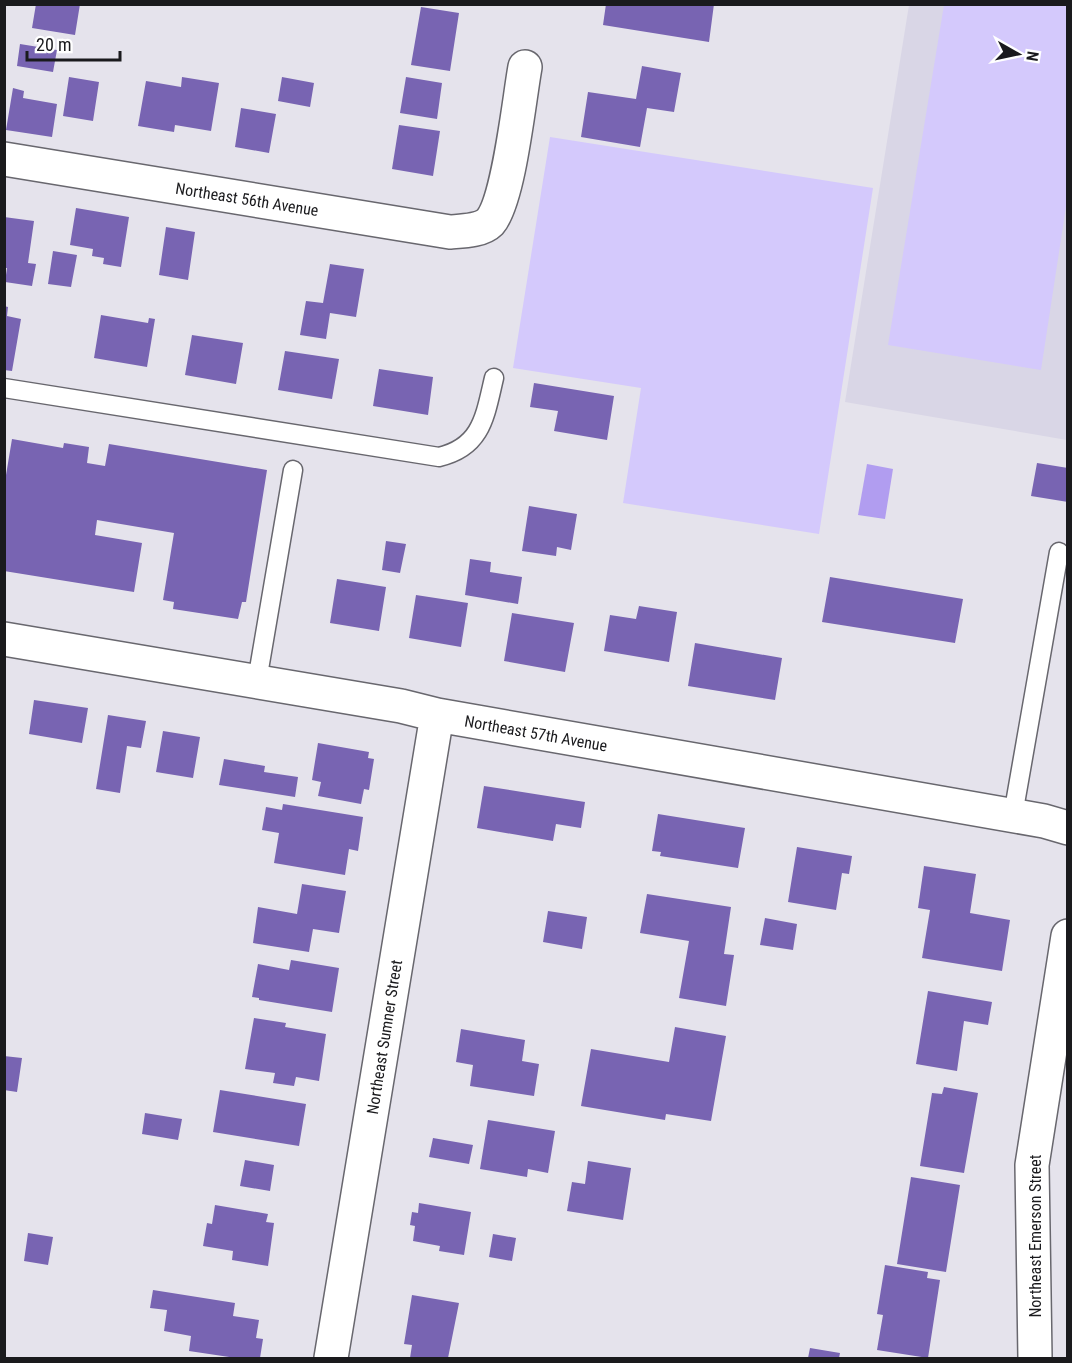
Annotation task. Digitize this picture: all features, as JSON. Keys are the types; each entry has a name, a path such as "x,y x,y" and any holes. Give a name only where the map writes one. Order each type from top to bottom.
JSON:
{"street":[{"name":"Northeast 56th Avenue","path":"4,159 450,232 473,230 489,223 498,207 504,186 525,67"},
{"name":"Northeast 57th Avenue","path":"4,639 401,706 437,716 1013,815 1068,828"},
{"name":"Northeast Sumner Street","path":"331,1359 437,716"},
{"name":"Northeast Emerson Street","path":"1035,1359 1032,1165 1068,936"}],"lane":[{"path":"4,388 439,457 453,454 471,441 484,422 494,378"},
{"path":"257,681 293,470"},
{"path":"1013,815 1059,552"}],"shaded area":[{"path":"909,5 1067,5 1067,440 845,402"},
{"path":"944,5 1067,5 1067,200 1041,370 888,345"},
{"path":"550,137 873,188 819,534 623,503 641,388 513,368"},
{"path":"867,464 893,469 885,519 858,515"}],"building":[{"path":"36,4 80,4 75,35 32,28"},
{"path":"606,4 714,4 709,42 603,25"},
{"path":"421,7 459,13 450,71 411,65"},
{"path":"20,44 57,50 53,72 17,66"},
{"path":"642,66 681,73 674,112 647,108 640,147 581,137 588,92 636,99"},
{"path":"69,77 99,82 93,121 63,116"},
{"path":"182,77 219,83 211,131 175,125 174,132 138,126 146,81 181,87"},
{"path":"282,77 314,83 310,107 278,101"},
{"path":"406,77 442,83 437,119 400,113"},
{"path":"13,88 24,91 23,98 57,104 52,137 6,130"},
{"path":"241,108 276,114 269,153 235,147"},
{"path":"399,125 440,131 433,176 392,169"},
{"path":"76,208 129,217 121,267 103,264 104,258 92,256 93,249 70,245"},
{"path":"4,217 34,221 28,263 36,264 32,286 5,282 7,268 4,268"},
{"path":"166,227 195,232 188,280 159,275"},
{"path":"53,251 77,255 71,287 48,284"},
{"path":"330,264 364,269 356,317 330,313 326,339 300,335 306,301 323,303"},
{"path":"4,306 8,307 7,316 21,319 12,371 4,370"},
{"path":"101,315 148,323 149,318 155,319 147,367 94,358"},
{"path":"192,335 243,343 236,384 185,375"},
{"path":"285,351 339,359 332,399 278,390"},
{"path":"379,369 433,377 428,415 373,406"},
{"path":"534,383 614,396 607,440 554,431 558,411 530,407"},
{"path":"12,439 63,448 64,443 89,447 87,463 105,466 109,444 267,470 246,602 242,602 238,619 173,609 174,602 163,600 174,533 97,520 95,535 142,543 134,592 4,571 4,487"},
{"path":"1037,463 1068,468 1068,502 1031,496"},
{"path":"529,506 577,514 571,550 557,547 556,556 522,551"},
{"path":"386,541 406,544 400,573 382,570"},
{"path":"470,559 491,562 490,572 522,577 518,604 465,595"},
{"path":"830,577 963,599 955,643 822,622"},
{"path":"337,579 386,587 379,631 330,623"},
{"path":"416,595 468,603 461,647 409,638"},
{"path":"639,606 677,612 669,662 604,651 610,615 636,619"},
{"path":"512,613 574,623 565,672 504,661"},
{"path":"695,643 782,658 775,700 688,686"},
{"path":"34,700 88,708 82,743 29,734"},
{"path":"108,715 146,721 141,748 127,746 120,793 96,789"},
{"path":"163,731 200,737 193,778 156,772"},
{"path":"318,743 369,752 368,758 374,759 369,790 364,789 361,804 318,796 321,782 312,780"},
{"path":"224,759 265,766 264,772 298,777 295,797 219,785"},
{"path":"484,786 585,802 581,828 556,824 553,841 477,828"},
{"path":"283,804 363,817 358,851 349,849 345,875 274,863 279,833 262,830 266,807 282,810"},
{"path":"658,814 745,828 738,868 660,856 661,852 652,851"},
{"path":"797,847 852,856 849,874 842,873 836,910 788,902"},
{"path":"924,866 976,874 970,913 1010,920 1002,971 922,958 930,910 918,908"},
{"path":"302,884 346,891 339,933 313,929 309,952 253,943 258,907 297,914"},
{"path":"647,894 731,907 724,954 734,955 726,1006 679,998 689,941 640,933"},
{"path":"548,911 587,917 582,949 543,942"},
{"path":"765,918 797,924 793,950 760,945"},
{"path":"291,960 339,968 332,1012 252,997 258,964 289,970"},
{"path":"928,991 992,1002 988,1025 964,1021 957,1071 916,1064"},
{"path":"254,1018 286,1023 285,1027 326,1034 319,1081 296,1077 294,1086 273,1083 275,1073 245,1069"},
{"path":"675,1027 726,1036 711,1121 666,1114 665,1120 581,1106 591,1049 669,1062"},
{"path":"461,1029 525,1040 522,1061 539,1064 534,1096 470,1086 473,1065 456,1062"},
{"path":"4,1056 22,1058 17,1092 4,1090"},
{"path":"944,1087 978,1093 964,1173 920,1166 932,1093 942,1094"},
{"path":"220,1090 306,1104 299,1146 213,1132"},
{"path":"145,1113 182,1119 178,1140 142,1134"},
{"path":"488,1120 555,1131 548,1173 528,1169 527,1177 480,1169"},
{"path":"433,1138 473,1145 469,1164 429,1157"},
{"path":"245,1160 274,1165 270,1191 240,1186"},
{"path":"588,1161 631,1168 623,1220 567,1211 572,1182 585,1184"},
{"path":"911,1177 960,1185 946,1272 897,1264"},
{"path":"419,1203 471,1212 464,1255 439,1251 440,1246 413,1241 415,1226 410,1225 412,1212 418,1213"},
{"path":"215,1205 268,1214 266,1222 274,1223 268,1266 232,1260 233,1251 203,1246 207,1223 212,1224"},
{"path":"28,1233 53,1237 48,1265 24,1261"},
{"path":"493,1234 516,1238 512,1261 489,1257"},
{"path":"885,1265 928,1272 927,1278 940,1280 928,1358 877,1350 883,1315 877,1314"},
{"path":"153,1290 235,1303 233,1316 259,1320 256,1338 263,1339 260,1358 236,1358 189,1351 191,1336 164,1331 167,1310 150,1308"},
{"path":"412,1295 459,1303 448,1358 410,1358 412,1345 404,1344"},
{"path":"810,1348 840,1353 839,1358 808,1358"}]}
